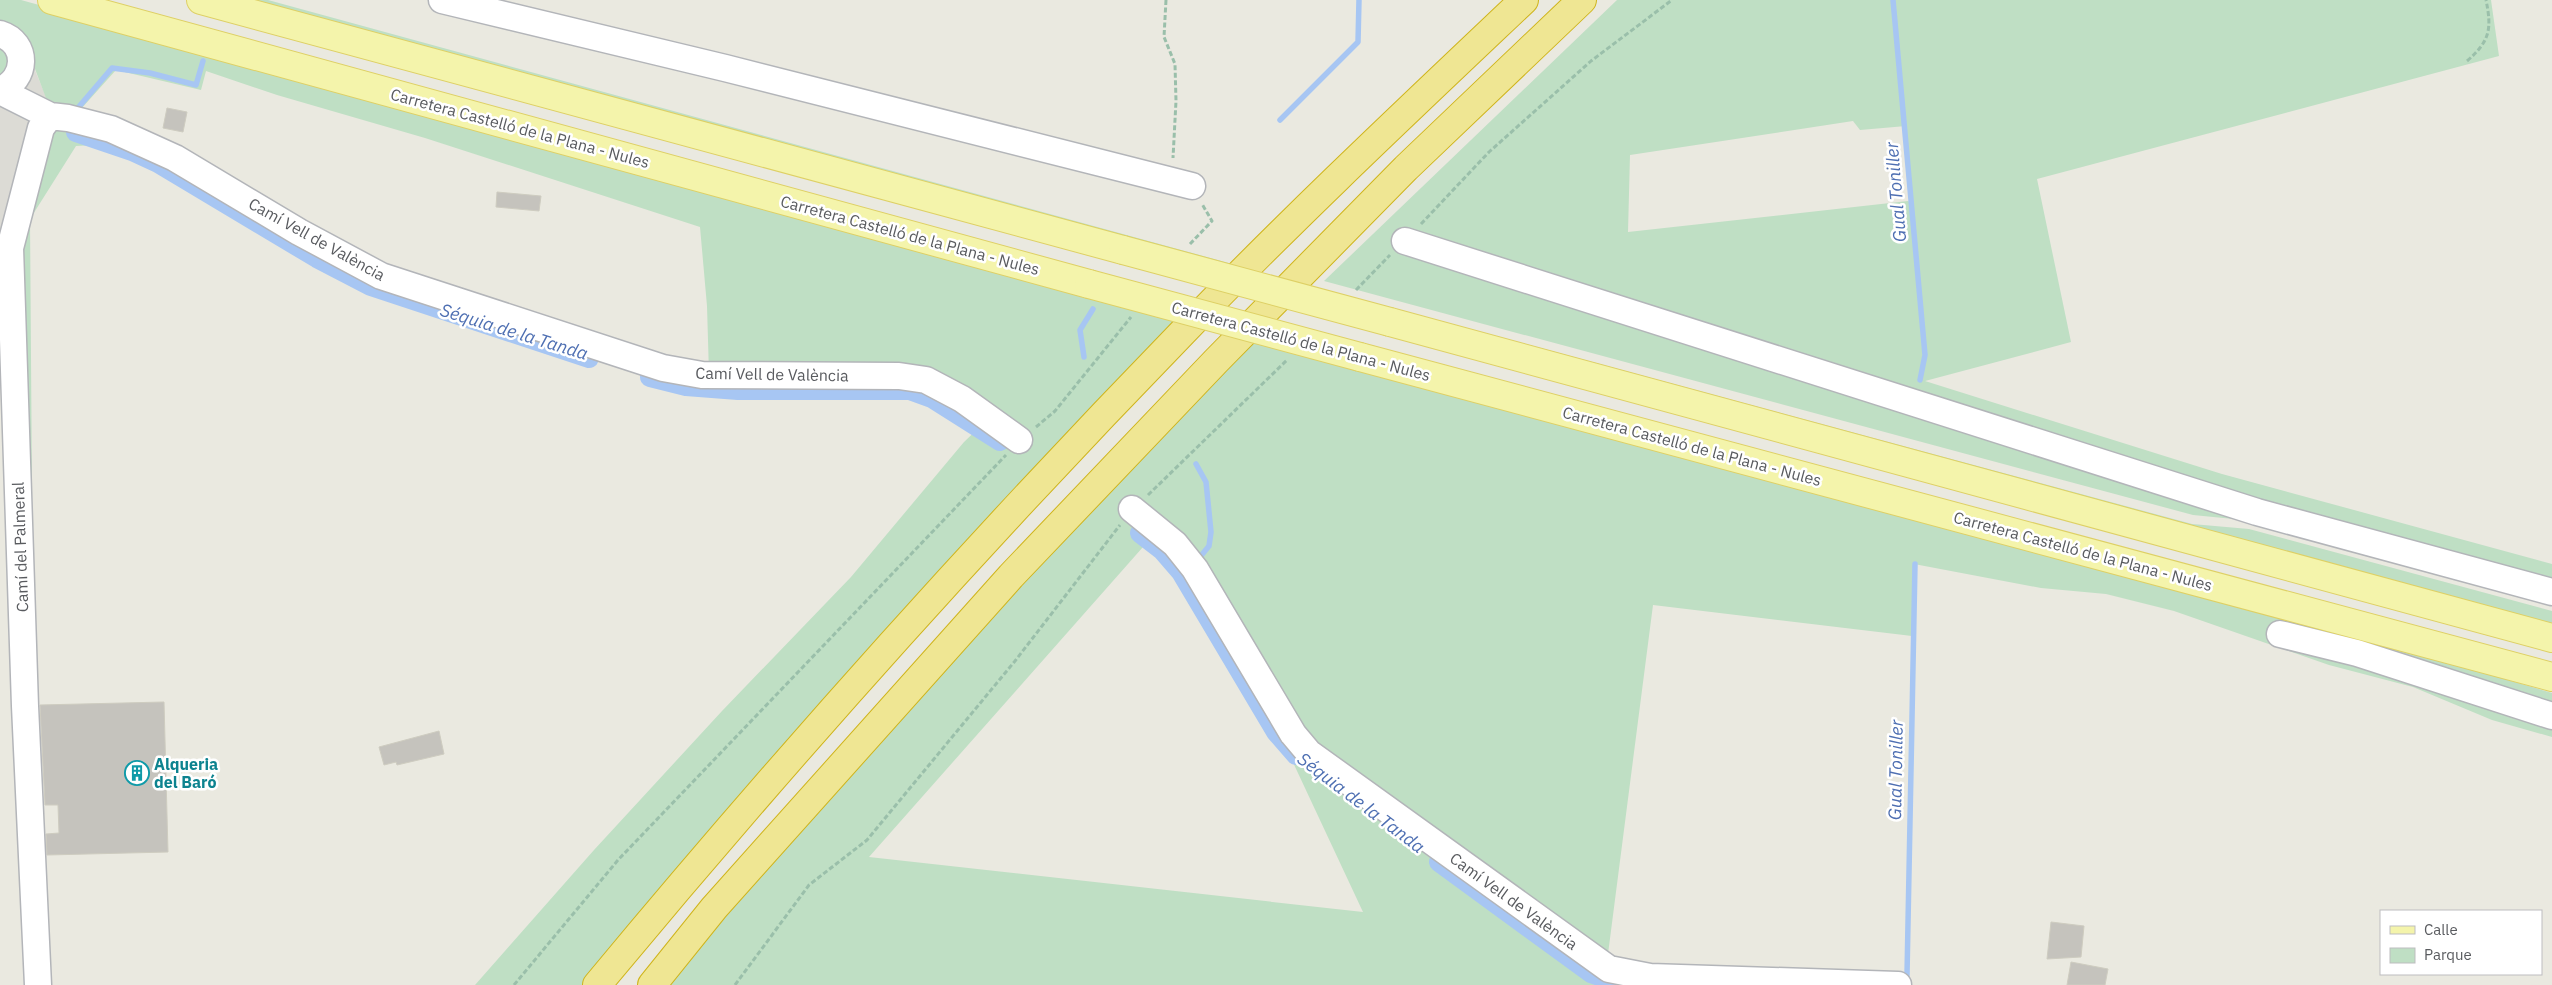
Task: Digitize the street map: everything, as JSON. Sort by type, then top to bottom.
[{"type":"highway","points":[[597,985],[689,875],[984,542],[1184,331],[1377,140],[1524,0]]},
{"type":"highway","points":[[652,985],[714,908],[1010,576],[1216,361],[1406,168],[1582,0]]},
{"type":"main road","name":"Carretera Castelló de la Plana - Nules","points":[[52,0],[1089,284],[2552,677]]},
{"type":"main road","points":[[201,0],[2552,638]]},
{"type":"main road","points":[[2416,640],[2552,685]]},
{"type":"street","points":[[442,0],[725,68],[1182,184]]},
{"type":"street","points":[[0,34],[17,46],[22,65],[50,116]]},
{"type":"street","points":[[0,91],[15,82],[22,65]]},
{"type":"street","name":"Camí Vell de València","points":[[0,91],[50,116],[68,118],[111,129],[175,158],[299,232],[380,276],[664,368],[702,375],[899,376],[926,380],[962,399],[1020,440]]},
{"type":"street","name":"Camí del Palmeral","points":[[38,985],[10,248],[41,128],[50,116]]},
{"type":"street","points":[[1405,241],[2257,512],[2552,592]]},
{"type":"street","name":"Camí Vell de València","points":[[1132,510],[1175,544],[1195,569],[1293,734],[1309,752],[1609,969],[1650,977],[1898,985]]},
{"type":"street","points":[[2280,634],[2357,653],[2491,698],[2552,716]]},
{"type":"path","points":[[1166,0],[1164,37],[1175,64],[1182,184]]},
{"type":"path","points":[[1349,297],[1496,146],[1591,60],[1672,0]]},
{"type":"path","points":[[2467,61],[2482,48],[2488,36],[2490,16],[2486,0]]},
{"type":"path","points":[[735,985],[809,885],[868,840],[1015,661],[1132,510],[1292,354]]},
{"type":"path","points":[[514,985],[618,860],[1020,440]]},
{"type":"shaded area","points":[[0,27],[31,61],[47,99],[55,106],[0,306]]},
{"type":"green space","points":[[0,0],[21,0],[1183,320],[583,985],[475,985],[594,850],[722,711],[851,577],[964,442],[988,419],[926,379],[709,374],[707,306],[700,227],[425,138],[277,95],[206,71],[201,90],[116,70],[72,119],[110,130],[95,145],[76,146],[30,219],[33,630],[11,268],[52,102],[46,98],[32,61],[0,26]]},
{"type":"green space","points":[[242,0],[268,0],[1236,265],[1231,270]]},
{"type":"green space","points":[[1617,0],[2491,0],[2499,56],[2037,179],[2071,342],[1925,381],[2222,474],[2552,564],[2552,603],[2264,522],[2193,515],[1324,281]],"holes":[[[1853,121],[1860,130],[1906,126],[1913,204],[1908,201],[1628,232],[1630,155]]]},
{"type":"green space","points":[[0,41],[13,52],[0,84]]},
{"type":"green space","points":[[1318,288],[2192,524],[2249,529],[2552,611],[2552,628],[1314,293]]},
{"type":"green space","points":[[1251,339],[2369,639],[2552,693],[2552,737],[2492,720],[2413,687],[2329,665],[2174,611],[2106,594],[2041,588],[1914,564],[1912,636],[1653,605],[1608,954],[1609,969],[1778,985],[668,985],[810,819],[955,657]],"holes":[[[1158,530],[1292,735],[1290,756],[1363,912],[869,857]]]},
{"type":"building","points":[[167,108],[187,112],[183,132],[163,128]]},
{"type":"building","points":[[497,192],[541,196],[539,211],[496,207]]},
{"type":"building","name":"Alqueria del Baró","points":[[164,702],[168,852],[47,855],[46,834],[59,833],[58,805],[45,805],[40,705]]},
{"type":"building","points":[[439,731],[444,754],[397,765],[396,762],[384,765],[379,747]]},
{"type":"building","points":[[2051,922],[2084,926],[2081,957],[2047,959]]},
{"type":"building","points":[[2071,962],[2108,969],[2105,985],[2067,985]]},
{"type":"waterway","points":[[1280,120],[1358,42],[1359,0]]},
{"type":"waterway","name":"Gual Toniller","points":[[1893,0],[1925,355],[1920,380]]},
{"type":"waterway","points":[[77,109],[112,68],[150,73],[196,85],[203,61]]},
{"type":"waterway","name":"Séquia de la Tanda","points":[[76,132],[132,151],[158,163],[317,258],[371,286],[589,358]]},
{"type":"waterway","points":[[1084,357],[1080,330],[1093,309]]},
{"type":"waterway","name":"Séquia de la Tanda","points":[[650,377],[686,386],[738,390],[910,390],[932,398],[1000,441]]},
{"type":"waterway","points":[[1196,464],[1206,482],[1211,532],[1209,546],[1200,557]]},
{"type":"waterway","name":"Séquia de la Tanda","points":[[1140,533],[1162,550],[1181,572],[1276,732],[1296,755]]},
{"type":"waterway","name":"Gual Toniller","points":[[1907,975],[1915,564]]},
{"type":"waterway","name":"Séquia de la Tanda","points":[[1439,862],[1591,973],[1619,983]]},
{"type":"place","name":"Alqueria del Baró","points":[[137,773]]}]
